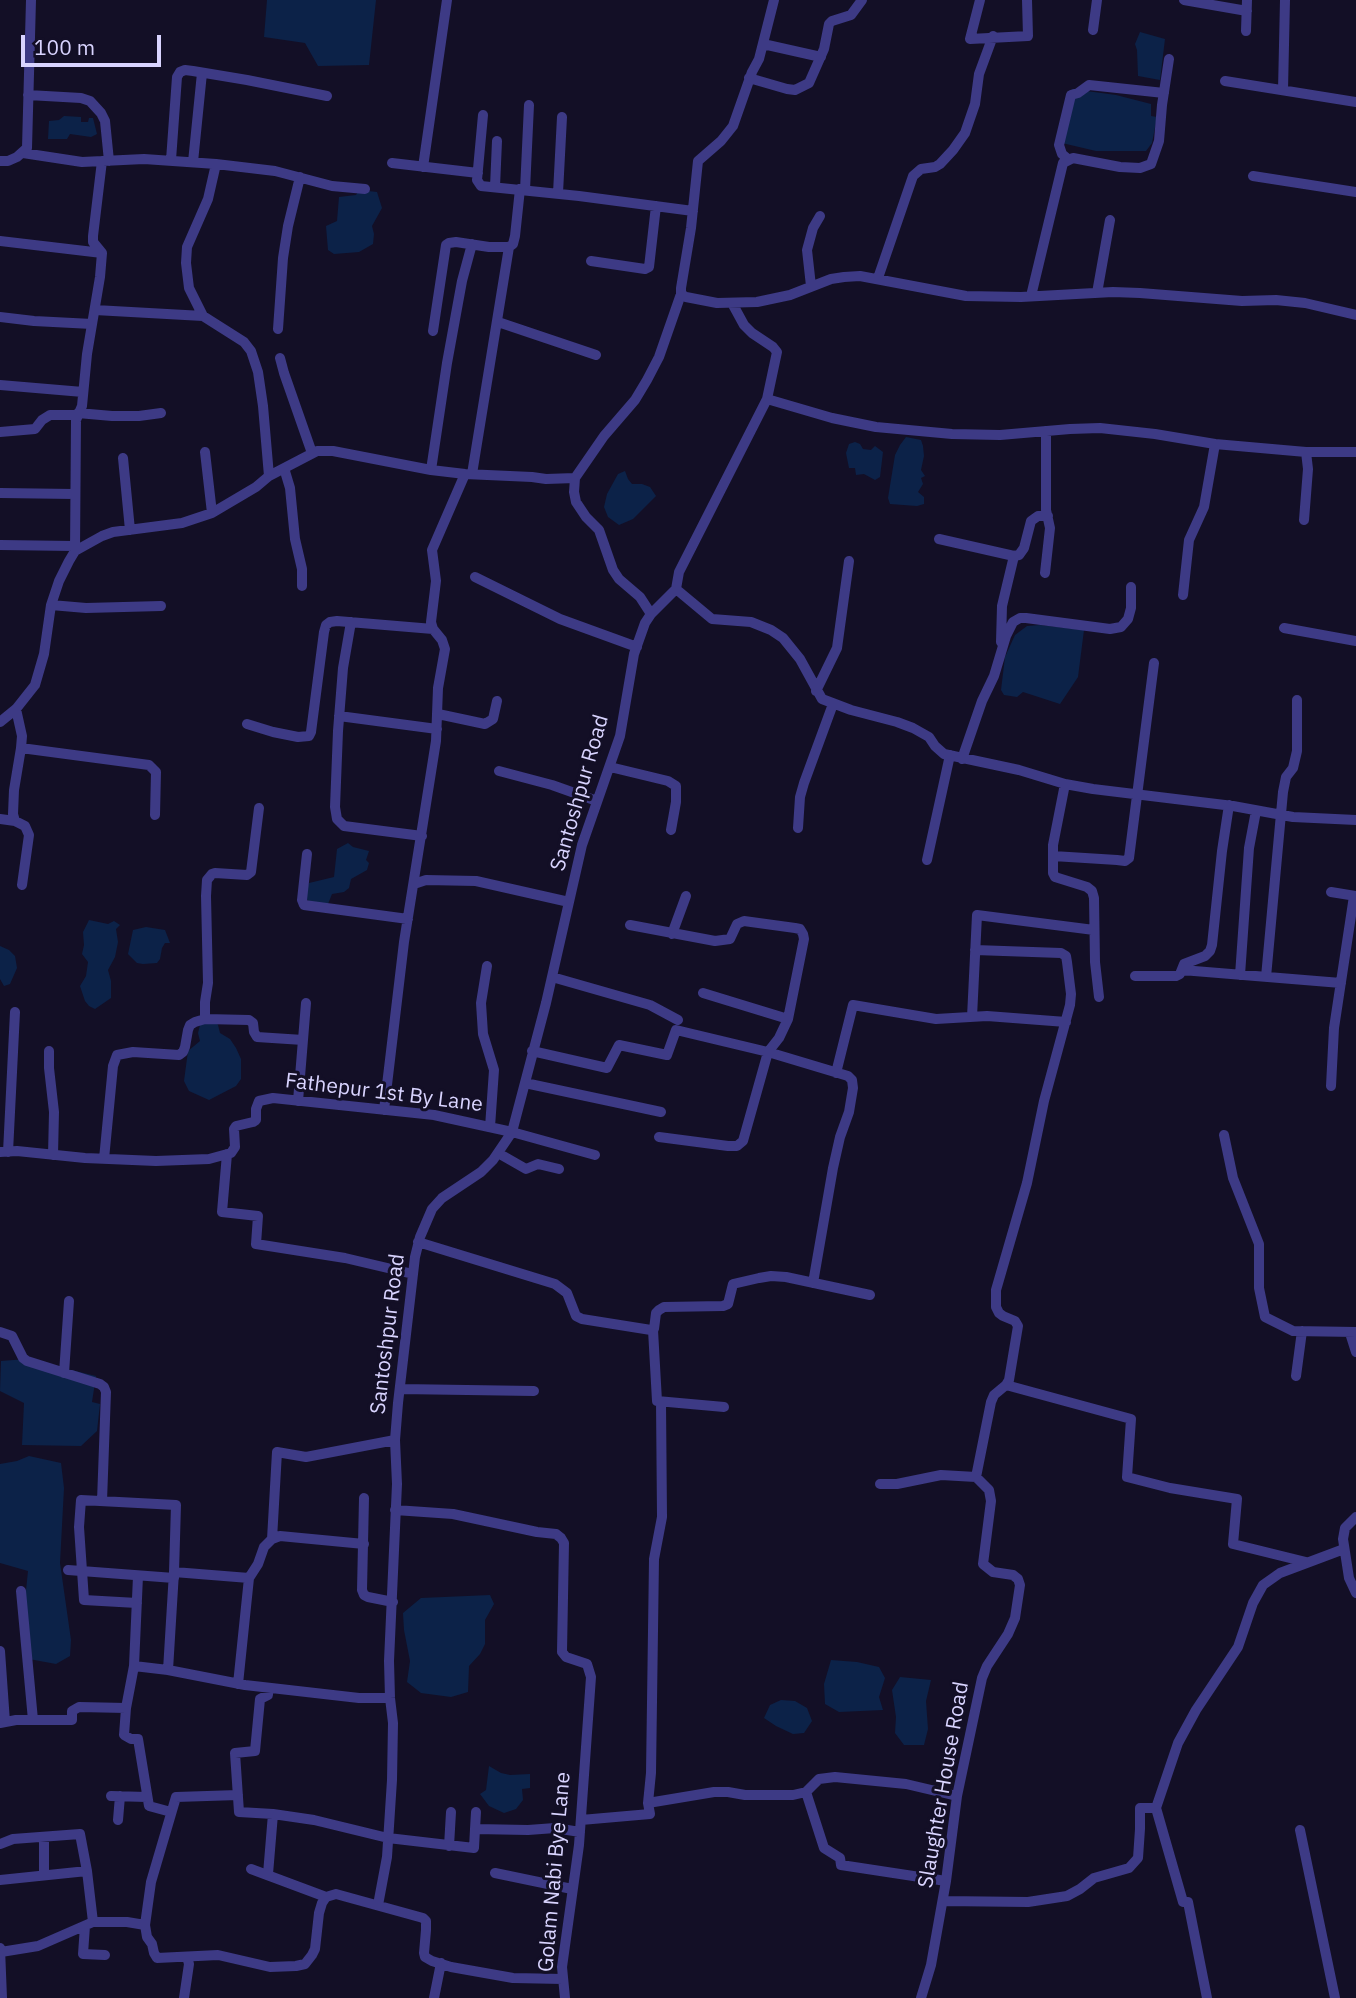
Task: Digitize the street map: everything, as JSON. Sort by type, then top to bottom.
[{"type":"street","points":[[0,161],[8,161],[27,148],[32,0]]},
{"type":"street","points":[[424,167],[447,0]]},
{"type":"street","points":[[732,303],[744,325],[773,346],[777,352],[767,399],[679,572],[676,589],[651,614],[640,597],[619,579],[613,570],[599,530],[576,502],[575,478],[604,436],[635,400],[659,357],[681,294],[698,161],[721,141],[733,126],[749,78],[759,59],[774,0]]},
{"type":"street","points":[[749,78],[795,90],[809,83],[821,57],[829,24],[851,15],[862,0]]},
{"type":"street","points":[[980,0],[970,38],[1028,36],[1027,0]]},
{"type":"street","points":[[1093,30],[1097,0]]},
{"type":"street","points":[[1184,0],[1247,5],[1247,31]]},
{"type":"street","points":[[1283,90],[1285,0]]},
{"type":"street","points":[[878,278],[913,176],[921,169],[940,164],[965,133],[975,104],[979,74],[993,36]]},
{"type":"street","points":[[763,44],[821,57]]},
{"type":"street","points":[[1164,93],[1090,85],[1071,95],[1059,145],[1062,154],[1068,159],[1120,167],[1147,167],[1154,157],[1159,141],[1169,59]]},
{"type":"street","points":[[171,160],[177,77],[180,72],[185,70],[247,80],[327,96]]},
{"type":"street","points":[[193,162],[202,73]]},
{"type":"street","points":[[1225,81],[1356,102]]},
{"type":"street","points":[[0,722],[16,709],[35,685],[44,654],[51,605],[59,581],[75,549],[75,430],[82,406],[102,253],[93,242],[93,236],[106,161],[105,121],[90,101],[81,98],[28,95]]},
{"type":"street","points":[[384,1110],[408,919],[437,729],[438,688],[445,649],[431,622],[436,581],[432,550],[468,474],[498,323],[509,247],[515,236],[529,105]]},
{"type":"street","points":[[483,115],[478,184],[693,211]]},
{"type":"street","points":[[558,193],[562,117]]},
{"type":"street","points":[[495,187],[497,141]]},
{"type":"street","points":[[23,153],[82,162],[144,159],[216,164],[275,171],[332,186],[365,189]]},
{"type":"street","points":[[1031,296],[1061,169],[1068,159]]},
{"type":"street","points":[[392,163],[478,173]]},
{"type":"street","points":[[203,316],[189,288],[187,247],[208,198],[216,164]]},
{"type":"street","points":[[1254,176],[1356,192]]},
{"type":"street","points":[[278,329],[283,258],[300,177]]},
{"type":"street","points":[[591,261],[640,269],[649,267],[656,206]]},
{"type":"street","points":[[811,286],[807,250],[813,228],[820,216]]},
{"type":"street","points":[[1097,293],[1110,220]]},
{"type":"street","points":[[0,241],[102,253]]},
{"type":"street","points":[[433,331],[446,246],[456,242],[509,247]]},
{"type":"street","points":[[431,470],[447,363],[462,281],[472,244]]},
{"type":"street","points":[[681,294],[686,298],[732,303],[771,300],[844,276],[878,278],[967,296],[1140,293],[1242,301],[1276,300],[1305,303],[1356,315]]},
{"type":"street","points":[[95,310],[203,316],[244,342],[251,351],[258,372],[269,476]]},
{"type":"street","points":[[0,317],[92,324]]},
{"type":"street","points":[[498,323],[596,355]]},
{"type":"street","points":[[280,358],[312,453]]},
{"type":"street","points":[[0,385],[83,392]]},
{"type":"street","points":[[767,399],[832,418],[876,427],[952,434],[1000,435],[1100,428],[1215,444],[1307,452],[1356,452]]},
{"type":"street","points":[[0,432],[35,429],[50,415],[161,414]]},
{"type":"street","points":[[1045,573],[1050,537],[1045,478],[1046,431]]},
{"type":"street","points":[[1184,594],[1189,541],[1204,507],[1215,444]]},
{"type":"street","points":[[0,545],[75,549],[102,536],[182,523],[212,513],[256,487],[269,476],[317,451],[333,451],[431,470],[468,474],[575,478]]},
{"type":"street","points":[[205,452],[212,513]]},
{"type":"street","points":[[1304,520],[1307,452]]},
{"type":"street","points":[[123,458],[130,530]]},
{"type":"street","points":[[284,468],[290,488],[302,586]]},
{"type":"street","points":[[0,493],[74,494]]},
{"type":"street","points":[[939,539],[1014,556],[1022,552],[1031,521],[1038,516],[1048,516]]},
{"type":"street","points":[[1001,651],[1002,606],[1014,556]]},
{"type":"street","points":[[816,691],[836,648],[849,561]]},
{"type":"street","points":[[475,577],[559,619],[637,647]]},
{"type":"street","points":[[962,759],[1013,622],[1026,618],[1110,629],[1121,628],[1128,619],[1131,608],[1131,587]]},
{"type":"street","points":[[676,589],[712,620],[751,622],[783,638],[800,659],[822,698],[833,704],[913,728],[929,737],[944,754],[1018,770],[1065,784],[1229,805],[1282,816],[1356,820]]},
{"type":"street","points":[[51,605],[86,608],[161,606]]},
{"type":"street","name":"Santoshpur Road","points":[[378,1905],[387,1857],[393,1723],[389,1661],[396,1510],[396,1440],[418,1242],[437,1203],[481,1172],[512,1132],[552,977],[582,845],[620,736],[637,647],[651,614]]},
{"type":"street","points":[[247,724],[298,737],[309,736],[312,732],[326,625],[337,621],[433,629]]},
{"type":"street","points":[[351,622],[343,668],[336,762],[335,807],[340,824],[422,836]]},
{"type":"street","points":[[1284,628],[1356,641]]},
{"type":"street","points":[[1053,856],[1125,860],[1129,858],[1154,663]]},
{"type":"street","points":[[1266,977],[1285,785],[1297,751],[1297,700]]},
{"type":"street","points":[[438,714],[485,724],[493,719],[497,701]]},
{"type":"street","points":[[799,828],[800,797],[833,704]]},
{"type":"street","points":[[15,821],[14,790],[22,736],[16,709]]},
{"type":"street","points":[[339,716],[437,729]]},
{"type":"street","points":[[21,748],[149,765],[156,772],[155,815]]},
{"type":"street","points":[[927,860],[950,755]]},
{"type":"street","points":[[610,767],[668,781],[676,786],[671,830]]},
{"type":"street","points":[[499,771],[552,785],[597,801]]},
{"type":"street","points":[[1065,784],[1052,868],[1055,877],[1092,891],[1099,997]]},
{"type":"street","points":[[1135,976],[1175,976],[1184,964],[1205,956],[1212,946],[1229,805]]},
{"type":"street","points":[[205,1019],[208,983],[207,880],[215,873],[247,875],[251,872],[259,808]]},
{"type":"street","points":[[1240,975],[1249,848],[1256,811]]},
{"type":"street","points":[[0,819],[15,821],[25,826],[29,835],[22,884]]},
{"type":"street","points":[[307,854],[302,900],[304,905],[408,919]]},
{"type":"street","points":[[414,884],[426,880],[476,881],[569,902]]},
{"type":"street","points":[[1331,892],[1355,896],[1334,1028],[1331,1086]]},
{"type":"street","points":[[671,934],[686,896]]},
{"type":"street","points":[[972,1017],[977,915],[1094,930]]},
{"type":"street","points":[[630,925],[671,934],[726,941],[733,935],[737,924],[744,921],[800,929],[804,939],[788,1019],[779,1038],[768,1052],[744,1141],[728,1146],[659,1137]]},
{"type":"street","points":[[880,1484],[897,1484],[941,1475],[976,1477],[991,1402],[994,1395],[1009,1380],[1018,1326],[1015,1321],[999,1313],[996,1307],[996,1290],[1027,1183],[1071,994],[1066,956],[1061,953],[975,950]]},
{"type":"street","points":[[487,966],[481,1003],[483,1034],[494,1070],[490,1127]]},
{"type":"street","points":[[1182,970],[1341,983]]},
{"type":"street","points":[[552,977],[650,1005],[678,1020]]},
{"type":"street","points":[[703,993],[788,1019]]},
{"type":"street","points":[[298,1101],[306,1003]]},
{"type":"street","points":[[836,1073],[853,1005],[936,1019],[986,1016],[1066,1022]]},
{"type":"street","points":[[15,1012],[4,1152],[156,1161],[209,1159],[227,1154],[222,1212],[258,1216],[256,1244],[345,1258],[413,1274]]},
{"type":"street","points":[[104,1159],[113,1066],[117,1055],[133,1052],[179,1055],[186,1047],[190,1026],[205,1019],[249,1020],[253,1023],[257,1037],[303,1040]]},
{"type":"street","points":[[532,1051],[607,1068],[620,1045],[667,1055],[676,1030],[768,1052],[848,1076],[852,1080],[853,1088],[849,1112],[833,1168],[813,1283]]},
{"type":"street","points":[[50,1051],[49,1068],[54,1112],[53,1155]]},
{"type":"street","points":[[525,1083],[661,1112]]},
{"type":"street","name":"Fathepur 1st By Lane","points":[[227,1154],[235,1147],[236,1126],[256,1120],[259,1101],[273,1098],[434,1115],[512,1132],[595,1155]]},
{"type":"street","points":[[1224,1135],[1233,1178],[1259,1244],[1259,1287],[1265,1317],[1293,1331],[1353,1332],[1356,1352]]},
{"type":"street","points":[[498,1153],[526,1169],[538,1164],[559,1169]]},
{"type":"street","points":[[418,1242],[555,1284],[567,1293],[576,1316],[582,1319],[653,1330]]},
{"type":"street","points":[[724,1407],[657,1401],[653,1330],[659,1310],[664,1307],[723,1306],[728,1304],[732,1287],[739,1282],[771,1276],[870,1294]]},
{"type":"street","points":[[64,1373],[69,1301]]},
{"type":"street","points":[[1296,1376],[1302,1331]]},
{"type":"street","points":[[0,1332],[12,1336],[27,1362],[104,1387],[102,1501]]},
{"type":"street","points":[[1006,1385],[1131,1419],[1127,1477],[1170,1488],[1237,1499],[1233,1545],[1306,1562]]},
{"type":"street","points":[[400,1389],[534,1391]]},
{"type":"street","points":[[581,1820],[650,1814],[648,1803],[654,1559],[662,1517],[661,1402]]},
{"type":"street","points":[[272,1539],[277,1452],[306,1457],[396,1440]]},
{"type":"street","name":"Slaughter House Road","points":[[921,1998],[931,1965],[943,1901],[957,1796],[982,1678],[1011,1626],[1020,1585],[1013,1575],[993,1572],[983,1564],[991,1501],[989,1490],[976,1477]]},
{"type":"street","points":[[364,1498],[364,1594],[393,1602]]},
{"type":"street","points":[[136,1603],[84,1600],[79,1527],[81,1500],[176,1505],[168,1670]]},
{"type":"street","name":"Golam Nabi Bye Lane","points":[[396,1510],[453,1514],[556,1534],[564,1543],[562,1652],[566,1657],[587,1664],[591,1676],[580,1832],[562,1967],[565,1998]]},
{"type":"street","points":[[1356,1517],[1343,1533],[1349,1578],[1356,1593]]},
{"type":"street","points":[[238,1684],[249,1578],[264,1547],[280,1536],[364,1544]]},
{"type":"street","points":[[1207,1998],[1185,1902],[1156,1808],[1178,1743],[1196,1710],[1238,1647],[1253,1603],[1263,1585],[1280,1573],[1344,1549]]},
{"type":"street","points":[[68,1570],[138,1576],[249,1578]]},
{"type":"street","points":[[138,1576],[134,1667],[124,1735],[138,1739],[149,1806],[171,1812]]},
{"type":"street","points":[[21,1591],[33,1720]]},
{"type":"street","points":[[0,1651],[3,1722],[72,1720],[72,1711],[79,1707],[126,1708]]},
{"type":"street","points":[[134,1667],[168,1670],[268,1688],[359,1698],[390,1698]]},
{"type":"street","points":[[268,1688],[268,1695],[260,1699],[255,1751],[236,1753],[239,1812],[314,1820],[388,1838],[474,1849],[476,1812]]},
{"type":"street","points":[[648,1803],[714,1792],[793,1795],[806,1792],[819,1779],[835,1777],[906,1784],[957,1796]]},
{"type":"street","points":[[806,1792],[824,1848],[840,1858],[841,1866],[946,1881]]},
{"type":"street","points":[[238,1795],[176,1797],[151,1882],[145,1925],[147,1937],[157,1958],[218,1955],[270,1967],[305,1964],[315,1949],[319,1913],[326,1897]]},
{"type":"street","points":[[118,1819],[115,1796],[148,1797]]},
{"type":"street","points":[[943,1901],[1028,1902],[1067,1896],[1094,1878],[1129,1868],[1138,1858],[1140,1808],[1156,1808]]},
{"type":"street","points":[[449,1846],[451,1812]]},
{"type":"street","points":[[268,1874],[273,1814]]},
{"type":"street","points":[[475,1829],[555,1828],[580,1832]]},
{"type":"street","points":[[1300,1830],[1335,1998]]},
{"type":"street","points":[[0,1844],[13,1839],[80,1834],[88,1871],[89,1924],[83,1954],[105,1955]]},
{"type":"street","points":[[44,1837],[44,1875]]},
{"type":"street","points":[[251,1869],[326,1897],[336,1894],[423,1918],[426,1930],[425,1957],[441,1964],[513,1978],[563,1979]]},
{"type":"street","points":[[0,1880],[88,1871]]},
{"type":"street","points":[[495,1873],[572,1889]]},
{"type":"street","points":[[2,1998],[1,1950],[38,1946],[89,1924],[145,1925]]},
{"type":"street","points":[[184,1998],[189,1964],[187,1957]]},
{"type":"street","points":[[434,1998],[441,1964]]},
{"type":"water","points":[[267,0],[376,0],[369,65],[318,66],[305,43],[264,37]]},
{"type":"water","points":[[1140,32],[1165,39],[1160,80],[1138,76],[1135,44]]},
{"type":"water","points":[[1072,89],[1116,95],[1151,104],[1151,116],[1157,117],[1152,143],[1146,151],[1096,151],[1062,143],[1067,100]]},
{"type":"water","points":[[64,116],[81,117],[81,122],[88,122],[89,118],[93,118],[97,134],[91,137],[70,134],[67,139],[48,139],[49,121],[59,120]]},
{"type":"water","points":[[359,190],[377,192],[382,208],[372,226],[373,244],[359,252],[334,254],[328,250],[326,226],[337,221],[339,197],[356,195]]},
{"type":"water","points":[[906,437],[921,440],[923,446],[921,470],[925,476],[921,478],[923,484],[918,492],[924,497],[924,504],[917,506],[890,504],[888,498],[895,455]]},
{"type":"water","points":[[855,442],[863,449],[871,450],[875,446],[883,452],[880,477],[875,480],[864,474],[856,475],[855,468],[849,468],[846,453],[849,444]]},
{"type":"water","points":[[625,471],[632,484],[650,487],[656,496],[633,519],[619,525],[608,517],[604,507],[607,494],[618,474]]},
{"type":"water","points":[[1027,626],[1084,630],[1078,677],[1060,704],[1023,692],[1017,697],[1004,695],[1001,690],[1005,657],[1015,635]]},
{"type":"water","points":[[348,843],[369,851],[367,870],[351,879],[349,888],[344,892],[332,894],[328,904],[310,903],[306,898],[309,883],[334,877],[337,849]]},
{"type":"water","points":[[89,920],[108,924],[114,921],[120,925],[116,929],[118,942],[115,957],[108,970],[111,998],[95,1009],[85,1001],[80,986],[86,976],[88,962],[82,954],[83,932]]},
{"type":"water","points":[[146,927],[165,930],[170,943],[165,943],[157,963],[137,963],[128,954],[133,930]]},
{"type":"water","points":[[0,946],[15,956],[17,968],[10,984],[4,986],[0,979]]},
{"type":"water","points":[[215,1020],[220,1033],[230,1039],[241,1059],[241,1079],[236,1086],[209,1100],[189,1091],[184,1081],[188,1051],[200,1041],[200,1025]]},
{"type":"water","points":[[26,1359],[96,1376],[92,1402],[100,1404],[97,1431],[81,1446],[22,1445],[24,1403],[0,1391],[1,1361]]},
{"type":"water","points":[[29,1456],[61,1463],[64,1488],[60,1563],[71,1640],[70,1656],[56,1664],[29,1659],[23,1620],[28,1571],[0,1563],[0,1464]]},
{"type":"water","points":[[490,1595],[494,1604],[485,1620],[485,1644],[469,1666],[468,1692],[451,1697],[421,1693],[407,1682],[410,1661],[403,1613],[421,1598]]},
{"type":"water","points":[[831,1660],[879,1667],[885,1678],[879,1697],[883,1710],[839,1712],[825,1704],[824,1684]]},
{"type":"water","points":[[900,1677],[931,1680],[926,1701],[928,1729],[924,1745],[904,1745],[895,1733],[896,1717],[892,1690]]},
{"type":"water","points":[[781,1700],[795,1701],[807,1708],[812,1721],[804,1733],[793,1734],[764,1718],[770,1705]]},
{"type":"water","points":[[489,1766],[510,1775],[530,1774],[530,1788],[522,1789],[523,1800],[516,1809],[504,1813],[489,1806],[480,1794],[486,1790]]}]
